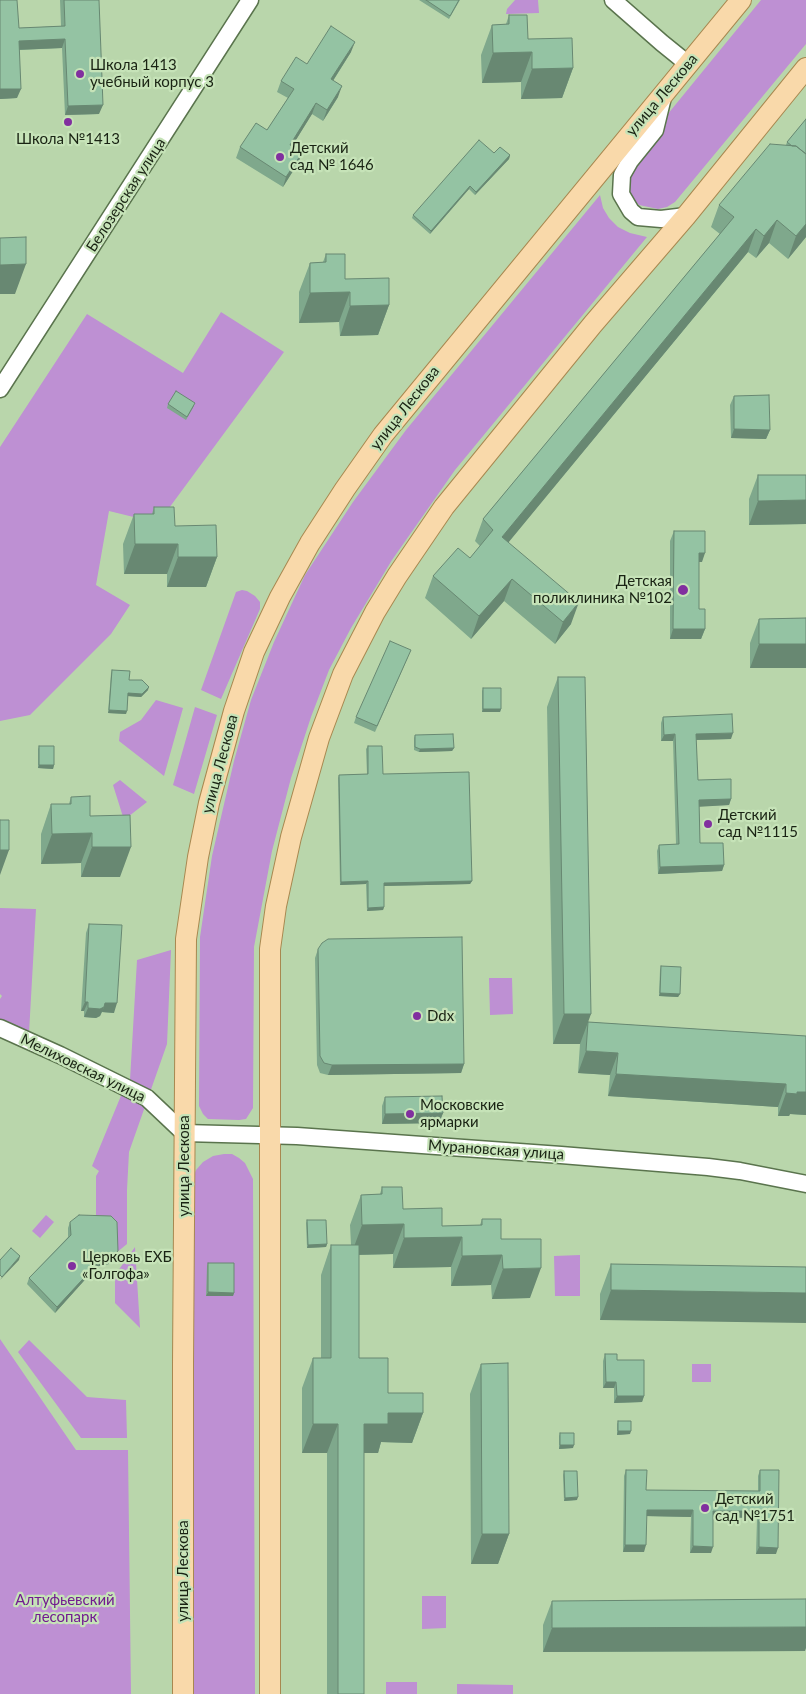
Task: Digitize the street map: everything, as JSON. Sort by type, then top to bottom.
[{"type":"main road","name":"улица Лескова","points":[[183,1694],[186,939],[198,857],[209,803],[234,711],[254,652],[280,597],[310,543],[382,435],[740,0]]},
{"type":"main road","points":[[270,1694],[270,964],[276,906],[291,838],[319,738],[343,674],[375,612],[444,507],[593,324],[686,216],[806,68]]},
{"type":"street","name":"Белозерская улица","points":[[0,389],[250,0]]},
{"type":"street","points":[[613,0],[688,64]]},
{"type":"street","points":[[665,91],[656,130],[630,161],[622,175],[621,194],[631,211],[638,217],[661,220],[686,216]]},
{"type":"street","name":"Мелиховская улица","points":[[0,1028],[147,1098],[184,1133]]},
{"type":"street","name":"Мурановская улица","points":[[184,1133],[269,1135],[708,1167],[740,1171],[806,1184]]},
{"type":"green space","points":[[515,0],[538,0],[539,13],[506,14],[507,9]]},
{"type":"green space","points":[[761,0],[806,0],[806,44],[675,202],[667,207],[658,209],[639,205],[631,197],[628,187],[630,170],[663,128],[667,115]]},
{"type":"green space","points":[[600,195],[603,208],[618,227],[630,233],[647,237],[455,470],[392,560],[351,628],[329,670],[291,778],[272,851],[254,947],[253,1108],[246,1119],[208,1119],[199,1106],[200,937],[212,856],[234,761],[251,700],[274,642],[305,575],[353,502],[406,430]]},
{"type":"green space","points":[[221,312],[284,352],[158,523],[109,511],[96,585],[130,605],[111,634],[30,715],[0,721],[0,447],[87,314],[183,373]]},
{"type":"green space","points":[[242,590],[255,596],[260,602],[260,609],[221,699],[201,690],[236,592]]},
{"type":"green space","points":[[156,700],[183,708],[164,776],[119,741],[120,732],[141,720]]},
{"type":"green space","points":[[195,707],[217,715],[194,794],[173,785]]},
{"type":"green space","points":[[120,780],[147,802],[124,820],[113,785]]},
{"type":"green space","points":[[0,908],[36,909],[29,1033],[0,1022],[0,999],[2,996],[0,994]]},
{"type":"green space","points":[[171,950],[167,1044],[129,1152],[127,1244],[116,1253],[96,1222],[96,1176],[99,1171],[92,1166],[125,1086],[130,1080],[137,960]]},
{"type":"green space","points":[[489,978],[512,978],[513,1014],[490,1015]]},
{"type":"green space","points":[[232,1154],[245,1163],[253,1179],[255,1694],[194,1694],[193,1178],[196,1170],[203,1162],[213,1156]]},
{"type":"green space","points":[[46,1215],[54,1222],[40,1238],[32,1231]]},
{"type":"green space","points":[[135,1247],[140,1328],[115,1303],[115,1275]]},
{"type":"green space","points":[[580,1255],[580,1296],[555,1296],[554,1256]]},
{"type":"green space","name":"Алтуфьевский лесопарк","points":[[0,1339],[76,1450],[128,1450],[131,1694],[0,1694]]},
{"type":"green space","points":[[29,1340],[87,1397],[126,1400],[127,1438],[81,1438],[18,1352]]},
{"type":"green space","points":[[692,1364],[711,1364],[711,1382],[692,1382]]},
{"type":"green space","points":[[422,1596],[446,1596],[446,1628],[422,1629]]},
{"type":"green space","points":[[386,1682],[417,1682],[417,1694],[386,1694]]},
{"type":"green space","points":[[457,1684],[513,1685],[513,1694],[457,1694]]},
{"type":"building","name":"Школа 1413 учебный корпус 3","points":[[0,0],[17,0],[19,28],[65,26],[64,0],[99,0],[103,105],[68,106],[65,39],[19,41],[21,89],[0,89]]},
{"type":"building","points":[[426,0],[459,0],[450,16]]},
{"type":"building","points":[[509,15],[527,15],[528,39],[572,38],[573,68],[532,69],[532,52],[493,53],[492,25],[509,24]]},
{"type":"building","points":[[331,26],[355,42],[331,79],[342,86],[327,110],[316,103],[290,145],[302,153],[286,177],[240,147],[256,123],[267,130],[294,89],[281,81],[296,57],[307,64]]},
{"type":"building","points":[[806,119],[806,154],[787,142]]},
{"type":"building","points":[[479,140],[494,153],[500,147],[510,155],[476,192],[470,186],[431,231],[413,215]]},
{"type":"building","points":[[770,144],[796,146],[806,154],[806,224],[796,236],[777,220],[764,236],[756,229],[502,537],[579,602],[563,622],[512,579],[479,616],[433,576],[458,548],[470,558],[493,530],[483,519],[734,217],[719,205]]},
{"type":"building","points":[[26,237],[26,264],[0,265],[0,238]]},
{"type":"building","points":[[326,254],[345,254],[345,279],[389,278],[389,305],[350,306],[350,292],[310,293],[310,263],[326,262]]},
{"type":"building","points":[[176,391],[195,403],[187,417],[168,404]]},
{"type":"building","points":[[769,395],[770,430],[734,429],[734,396]]},
{"type":"building","points":[[758,475],[806,475],[806,500],[758,501]]},
{"type":"building","points":[[154,507],[174,507],[175,526],[216,525],[217,557],[178,557],[178,544],[135,544],[134,514],[154,514]]},
{"type":"building","name":"Детская поликлиника №102","points":[[674,531],[705,531],[705,553],[699,553],[699,609],[705,609],[705,629],[673,629]]},
{"type":"building","points":[[806,618],[806,644],[759,644],[759,619]]},
{"type":"building","points":[[390,641],[411,650],[377,726],[356,717]]},
{"type":"building","points":[[112,670],[130,671],[129,680],[142,680],[149,687],[142,694],[128,693],[127,711],[109,710]]},
{"type":"building","points":[[558,677],[585,677],[591,1014],[564,1014]]},
{"type":"building","points":[[483,688],[501,688],[501,709],[483,709]]},
{"type":"building","points":[[732,714],[733,733],[696,734],[698,780],[731,779],[731,799],[699,800],[700,843],[723,843],[724,865],[660,867],[659,845],[679,844],[675,734],[664,735],[663,717]]},
{"type":"building","points":[[453,734],[454,748],[420,749],[415,747],[415,735]]},
{"type":"building","points":[[39,746],[54,746],[54,765],[39,765]]},
{"type":"building","points":[[368,746],[382,746],[383,774],[469,772],[472,881],[384,883],[384,907],[368,908],[368,881],[341,882],[339,775],[368,774]]},
{"type":"building","points":[[90,796],[90,816],[130,815],[131,847],[92,847],[92,833],[52,834],[51,804],[71,804],[71,797]]},
{"type":"building","points":[[0,820],[9,820],[9,850],[0,850]]},
{"type":"building","points":[[89,924],[122,925],[117,1003],[105,1003],[104,1007],[100,1009],[88,1008],[88,1002],[85,1002]]},
{"type":"building","points":[[462,937],[464,1064],[332,1065],[324,1063],[320,1056],[318,949],[322,943],[328,939]]},
{"type":"building","points":[[661,966],[681,967],[680,994],[660,993]]},
{"type":"building","points":[[588,1022],[806,1036],[806,1092],[797,1092],[797,1094],[786,1093],[786,1084],[616,1074],[618,1053],[586,1051]]},
{"type":"building","points":[[442,1096],[443,1113],[385,1114],[385,1097]]},
{"type":"building","points":[[382,1187],[402,1187],[403,1209],[442,1208],[442,1226],[482,1225],[482,1219],[501,1219],[501,1239],[541,1239],[541,1268],[503,1269],[502,1255],[462,1256],[462,1237],[404,1238],[404,1224],[362,1225],[361,1195],[382,1194]]},
{"type":"building","name":"Церковь ЕХБ «Голгофа»","points":[[79,1215],[111,1216],[117,1222],[118,1251],[111,1257],[94,1262],[94,1267],[57,1307],[29,1278],[71,1235],[70,1222]]},
{"type":"building","points":[[307,1220],[326,1220],[327,1244],[308,1245]]},
{"type":"building","points":[[331,1245],[359,1245],[359,1358],[388,1358],[388,1393],[423,1393],[423,1413],[388,1413],[388,1424],[364,1424],[364,1694],[338,1694],[338,1424],[313,1424],[313,1358],[331,1358]]},
{"type":"building","points":[[11,1248],[20,1256],[2,1277],[0,1275],[0,1260]]},
{"type":"building","points":[[208,1263],[234,1263],[234,1293],[208,1292]]},
{"type":"building","points":[[611,1264],[806,1267],[806,1293],[611,1290]]},
{"type":"building","points":[[605,1354],[617,1354],[617,1360],[644,1360],[644,1396],[617,1396],[616,1382],[606,1382]]},
{"type":"building","points":[[508,1363],[509,1534],[482,1534],[481,1364]]},
{"type":"building","points":[[618,1421],[631,1421],[631,1431],[618,1431]]},
{"type":"building","points":[[560,1433],[574,1433],[574,1445],[560,1445]]},
{"type":"building","points":[[626,1470],[647,1470],[646,1490],[760,1491],[760,1470],[779,1470],[778,1548],[759,1547],[759,1511],[713,1511],[713,1547],[693,1546],[693,1510],[647,1510],[646,1545],[625,1545]]},
{"type":"building","points":[[564,1471],[577,1471],[578,1497],[565,1498]]},
{"type":"building","points":[[806,1599],[806,1627],[552,1628],[552,1601]]},
{"type":"place","name":"Школа 1413 учебный корпус 3","points":[[80,74]]},
{"type":"place","name":"Школа №1413","points":[[68,122]]},
{"type":"place","name":"Детский сад № 1646","points":[[280,157]]},
{"type":"place","name":"Детская поликлиника №102","points":[[683,590]]},
{"type":"place","name":"Детский сад №1115","points":[[708,824]]},
{"type":"place","name":"Ddx","points":[[417,1016]]},
{"type":"place","name":"Московские ярмарки","points":[[410,1114]]},
{"type":"place","name":"Церковь ЕХБ «Голгофа»","points":[[72,1266]]},
{"type":"place","name":"Детский сад №1751","points":[[705,1508]]}]
